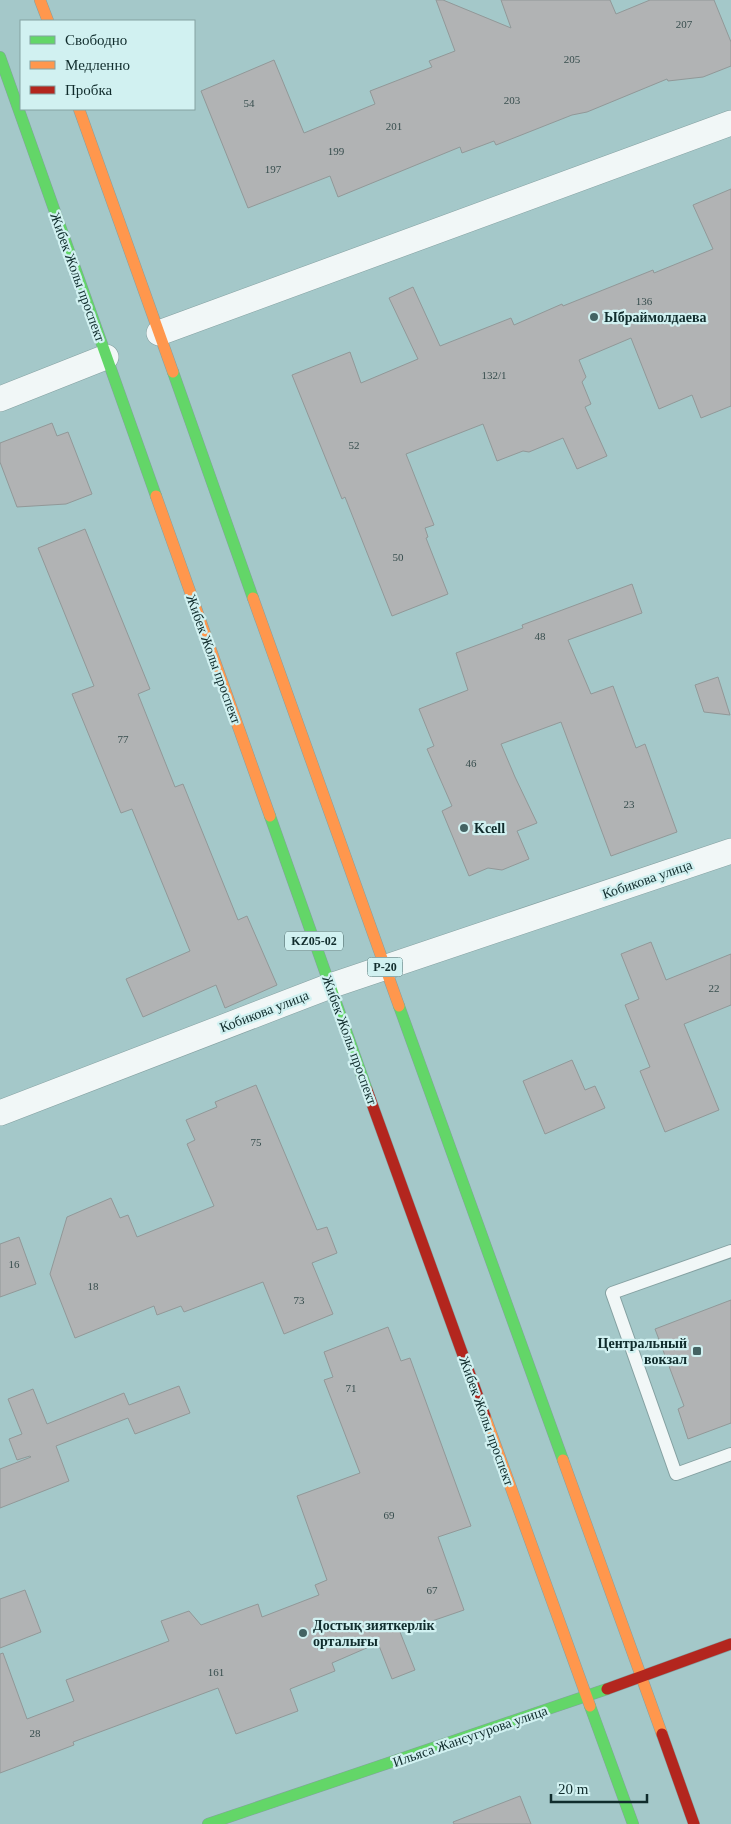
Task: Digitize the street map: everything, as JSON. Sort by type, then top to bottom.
[{"type":"main road","points":[[40,0],[48,20]]},
{"type":"main road","name":"Жибек Жолы проспект","points":[[0,57],[330,986],[633,1824]]},
{"type":"main road","name":"Р-20","points":[[79,110],[385,968],[694,1824]]},
{"type":"main road","name":"Ильяса Жансугурова улица","points":[[208,1824],[587,1696],[731,1644]]},
{"type":"street","points":[[159,333],[731,124]]},
{"type":"street","points":[[0,399],[106,357]]},
{"type":"street","name":"Кобикова улица","points":[[0,1113],[330,986],[731,851]]},
{"type":"lane","points":[[731,1251],[612,1293],[676,1474],[731,1454]]},
{"type":"building","points":[[436,0],[443,0],[511,28],[501,0],[610,0],[616,14],[650,0],[714,0],[731,42],[731,66],[703,77],[668,81],[667,79],[587,112],[572,115],[496,145],[494,141],[462,153],[460,147],[338,197],[330,176],[248,208],[201,91],[274,60],[304,133],[375,104],[370,91],[432,67],[429,61],[455,51]]},
{"type":"building","points":[[731,189],[731,406],[701,418],[692,395],[659,409],[631,338],[579,360],[586,377],[582,382],[591,404],[585,407],[607,456],[577,469],[563,438],[529,452],[523,451],[497,461],[483,424],[406,454],[434,525],[425,528],[428,537],[426,538],[448,594],[392,616],[345,497],[342,499],[292,375],[350,352],[361,383],[418,359],[389,298],[413,287],[440,346],[511,318],[514,325],[562,304],[563,306],[653,270],[654,273],[713,249],[693,205]]},
{"type":"building","points":[[52,423],[57,436],[68,432],[92,494],[66,504],[17,507],[0,462],[0,443]]},
{"type":"building","points":[[85,529],[150,689],[138,694],[175,787],[183,784],[238,920],[247,916],[277,985],[225,1008],[216,985],[143,1017],[126,979],[190,951],[132,809],[121,813],[72,694],[94,686],[38,548]]},
{"type":"building","points":[[632,584],[642,613],[568,640],[591,694],[613,686],[636,748],[645,744],[677,832],[611,856],[561,722],[501,744],[537,823],[517,831],[529,859],[502,870],[488,868],[469,876],[442,811],[452,806],[427,749],[434,746],[419,709],[468,690],[456,653],[523,628],[522,625]]},
{"type":"building","points":[[718,677],[730,715],[704,712],[695,685]]},
{"type":"building","points":[[651,942],[666,980],[731,954],[731,1005],[684,1024],[719,1110],[665,1132],[640,1071],[650,1067],[625,1005],[639,999],[621,954]]},
{"type":"building","points":[[572,1060],[585,1090],[595,1086],[605,1108],[545,1134],[523,1081]]},
{"type":"building","points":[[256,1085],[317,1230],[327,1227],[337,1253],[312,1263],[333,1314],[284,1334],[263,1282],[184,1312],[181,1306],[157,1315],[154,1306],[75,1338],[50,1274],[67,1217],[111,1198],[120,1218],[128,1215],[137,1237],[214,1206],[187,1144],[195,1140],[186,1120],[217,1107],[215,1102]]},
{"type":"building","points":[[19,1237],[36,1284],[0,1297],[0,1244]]},
{"type":"building","name":"Центральный вокзал","points":[[731,1300],[731,1423],[688,1439],[678,1409],[684,1406],[655,1329]]},
{"type":"building","points":[[388,1327],[401,1361],[410,1358],[471,1526],[438,1537],[464,1610],[400,1632],[415,1670],[392,1679],[378,1643],[332,1663],[335,1671],[290,1689],[298,1711],[236,1734],[218,1688],[73,1742],[74,1745],[0,1773],[0,1654],[3,1653],[27,1719],[74,1701],[66,1680],[169,1641],[161,1621],[189,1611],[201,1625],[258,1604],[262,1617],[319,1595],[315,1585],[327,1580],[297,1496],[360,1473],[324,1380],[333,1377],[324,1352]]},
{"type":"building","points":[[179,1386],[190,1413],[135,1434],[128,1418],[56,1446],[69,1481],[0,1508],[0,1469],[31,1457],[17,1460],[9,1439],[22,1434],[8,1399],[33,1389],[47,1424],[124,1393],[129,1405]]},
{"type":"building","points":[[25,1590],[41,1632],[0,1648],[0,1599]]},
{"type":"building","points":[[520,1796],[531,1824],[454,1824],[453,1822]]},
{"type":"traffic: fast","points":[[0,57],[156,496]]},
{"type":"traffic: fast","points":[[173,372],[253,598]]},
{"type":"traffic: fast","points":[[270,816],[367,1090]]},
{"type":"traffic: fast","points":[[399,1006],[563,1460]]},
{"type":"traffic: fast","points":[[208,1824],[607,1689]]},
{"type":"traffic: fast","points":[[590,1706],[633,1824]]},
{"type":"traffic: slow","points":[[40,0],[48,20]]},
{"type":"traffic: slow","points":[[79,110],[173,372]]},
{"type":"traffic: slow","points":[[156,496],[270,816]]},
{"type":"traffic: slow","points":[[253,598],[399,1006]]},
{"type":"traffic: slow","points":[[485,1416],[590,1706]]},
{"type":"traffic: slow","points":[[563,1460],[662,1734]]},
{"type":"traffic: jam","points":[[367,1090],[485,1416]]},
{"type":"traffic: jam","points":[[607,1689],[731,1644]]},
{"type":"traffic: jam","points":[[662,1734],[694,1824]]},
{"type":"place","name":"Ыбраймолдаева","points":[[594,317]]},
{"type":"place","name":"Kcell","points":[[464,828]]},
{"type":"place","name":"Центральный вокзал","points":[[697,1351]]},
{"type":"place","name":"Достық зияткерлік орталығы","points":[[303,1633]]}]
